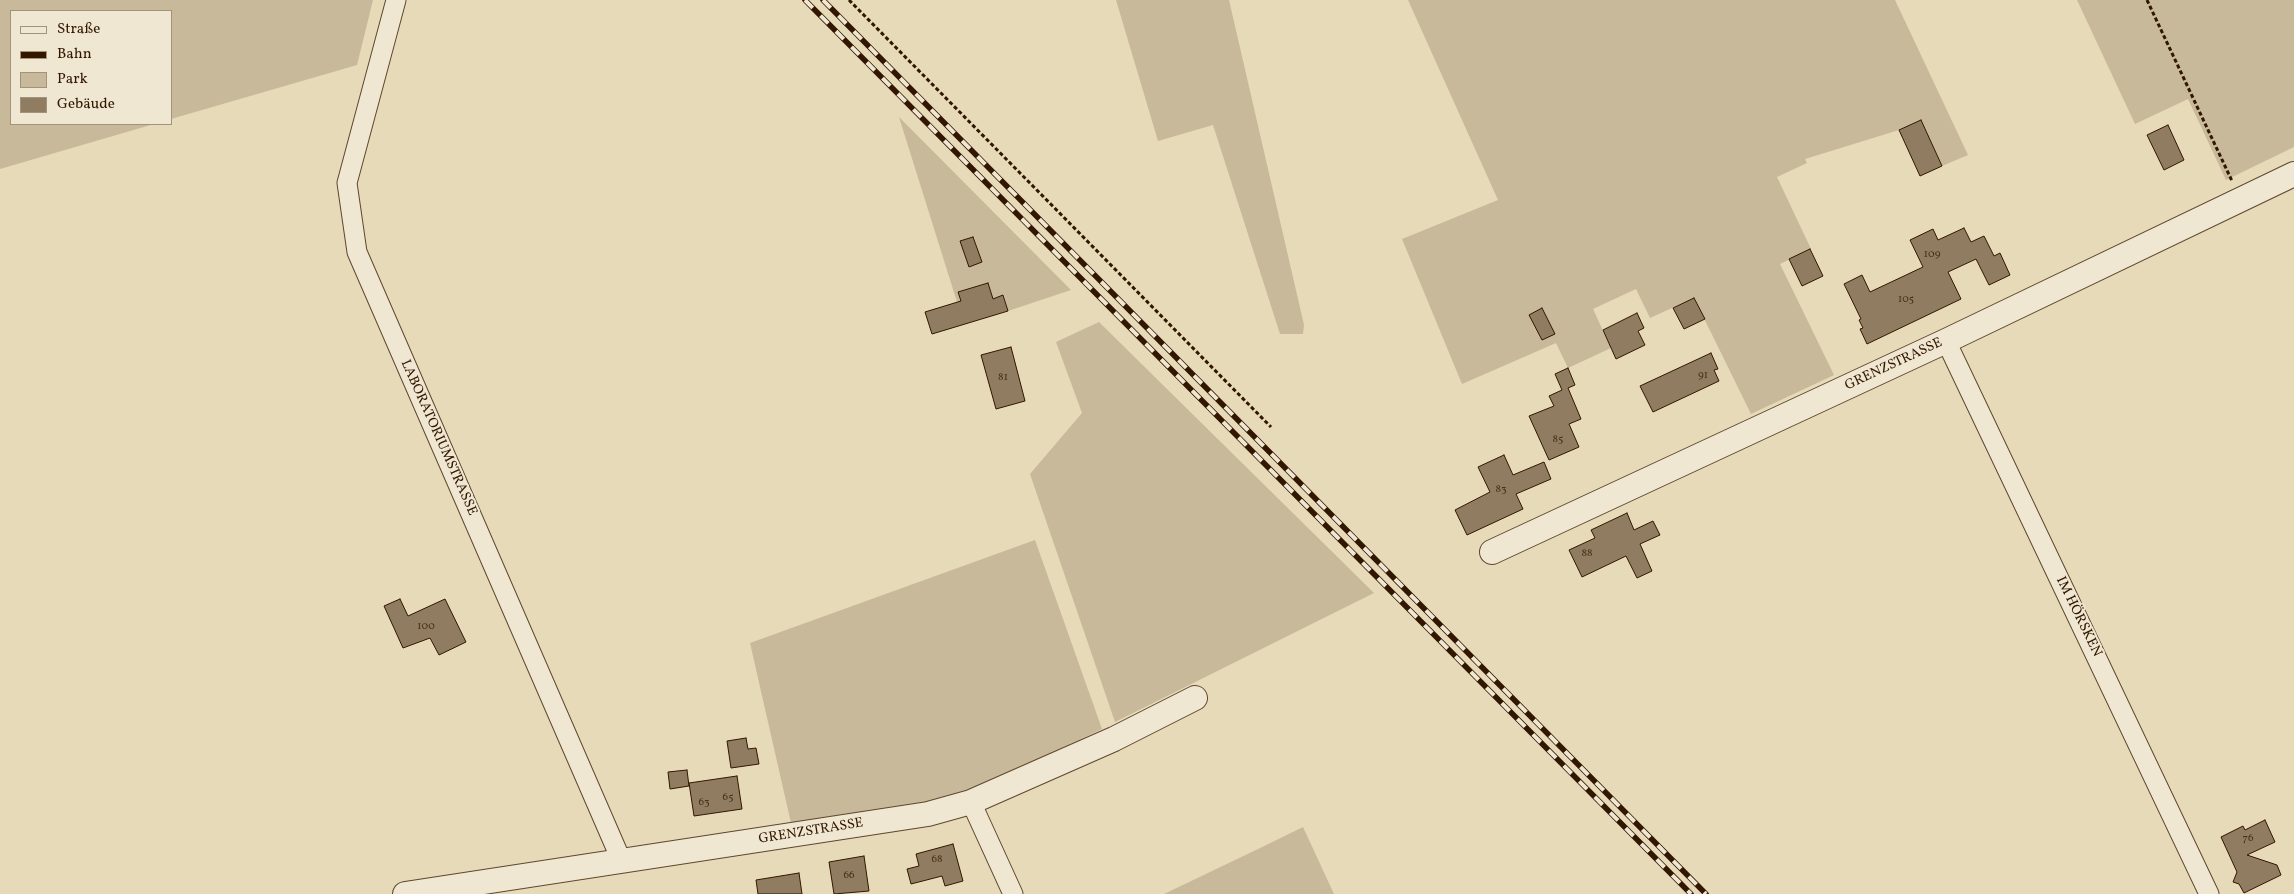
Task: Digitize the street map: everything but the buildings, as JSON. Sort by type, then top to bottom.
[{"type":"street","name":"LABORATORIUMSTRASSE","points":[[396,0],[348,182],[357,252],[622,862]]},
{"type":"street","name":"GRENZSTRASSE","points":[[1492,552],[1946,340],[2294,174]]},
{"type":"street","name":"IM HÖRSKEN","points":[[1946,340],[2209,894]]},
{"type":"street","name":"GRENZSTRASSE","points":[[405,894],[928,814],[971,802],[1114,739],[1195,698]]},
{"type":"street","points":[[971,802],[1013,894]]},
{"type":"path","points":[[850,0],[1271,427]]},
{"type":"path","points":[[2147,0],[2241,200]]},
{"type":"green space","points":[[0,0],[373,0],[357,65],[172,119],[172,10],[10,10],[10,125],[151,125],[0,169]]},
{"type":"green space","points":[[1116,0],[1229,0],[1304,325],[1303,334],[1280,334],[1213,125],[1158,141]]},
{"type":"green space","points":[[1408,0],[1895,0],[1968,155],[1942,166],[1921,120],[1899,130],[1805,159],[1807,163],[1777,177],[1811,249],[1780,264],[1834,375],[1751,414],[1694,298],[1650,318],[1636,289],[1593,309],[1611,348],[1568,368],[1556,343],[1462,384],[1402,239],[1498,200]]},
{"type":"green space","points":[[2077,0],[2294,0],[2294,147],[2226,180],[2188,99],[2135,124]]},
{"type":"green space","points":[[899,117],[1071,290],[1008,311],[1004,295],[993,299],[987,283],[959,292],[961,301],[957,302]]},
{"type":"green space","points":[[1099,322],[1374,593],[1115,722],[1030,474],[1082,413],[1056,342]]},
{"type":"green space","points":[[1035,540],[1102,729],[960,797],[791,823],[750,643]]},
{"type":"green space","points":[[1303,827],[1334,894],[1164,894],[1256,850]]},
{"type":"railway","points":[[805,0],[1691,894]]},
{"type":"railway","points":[[823,0],[1706,894]]}]
